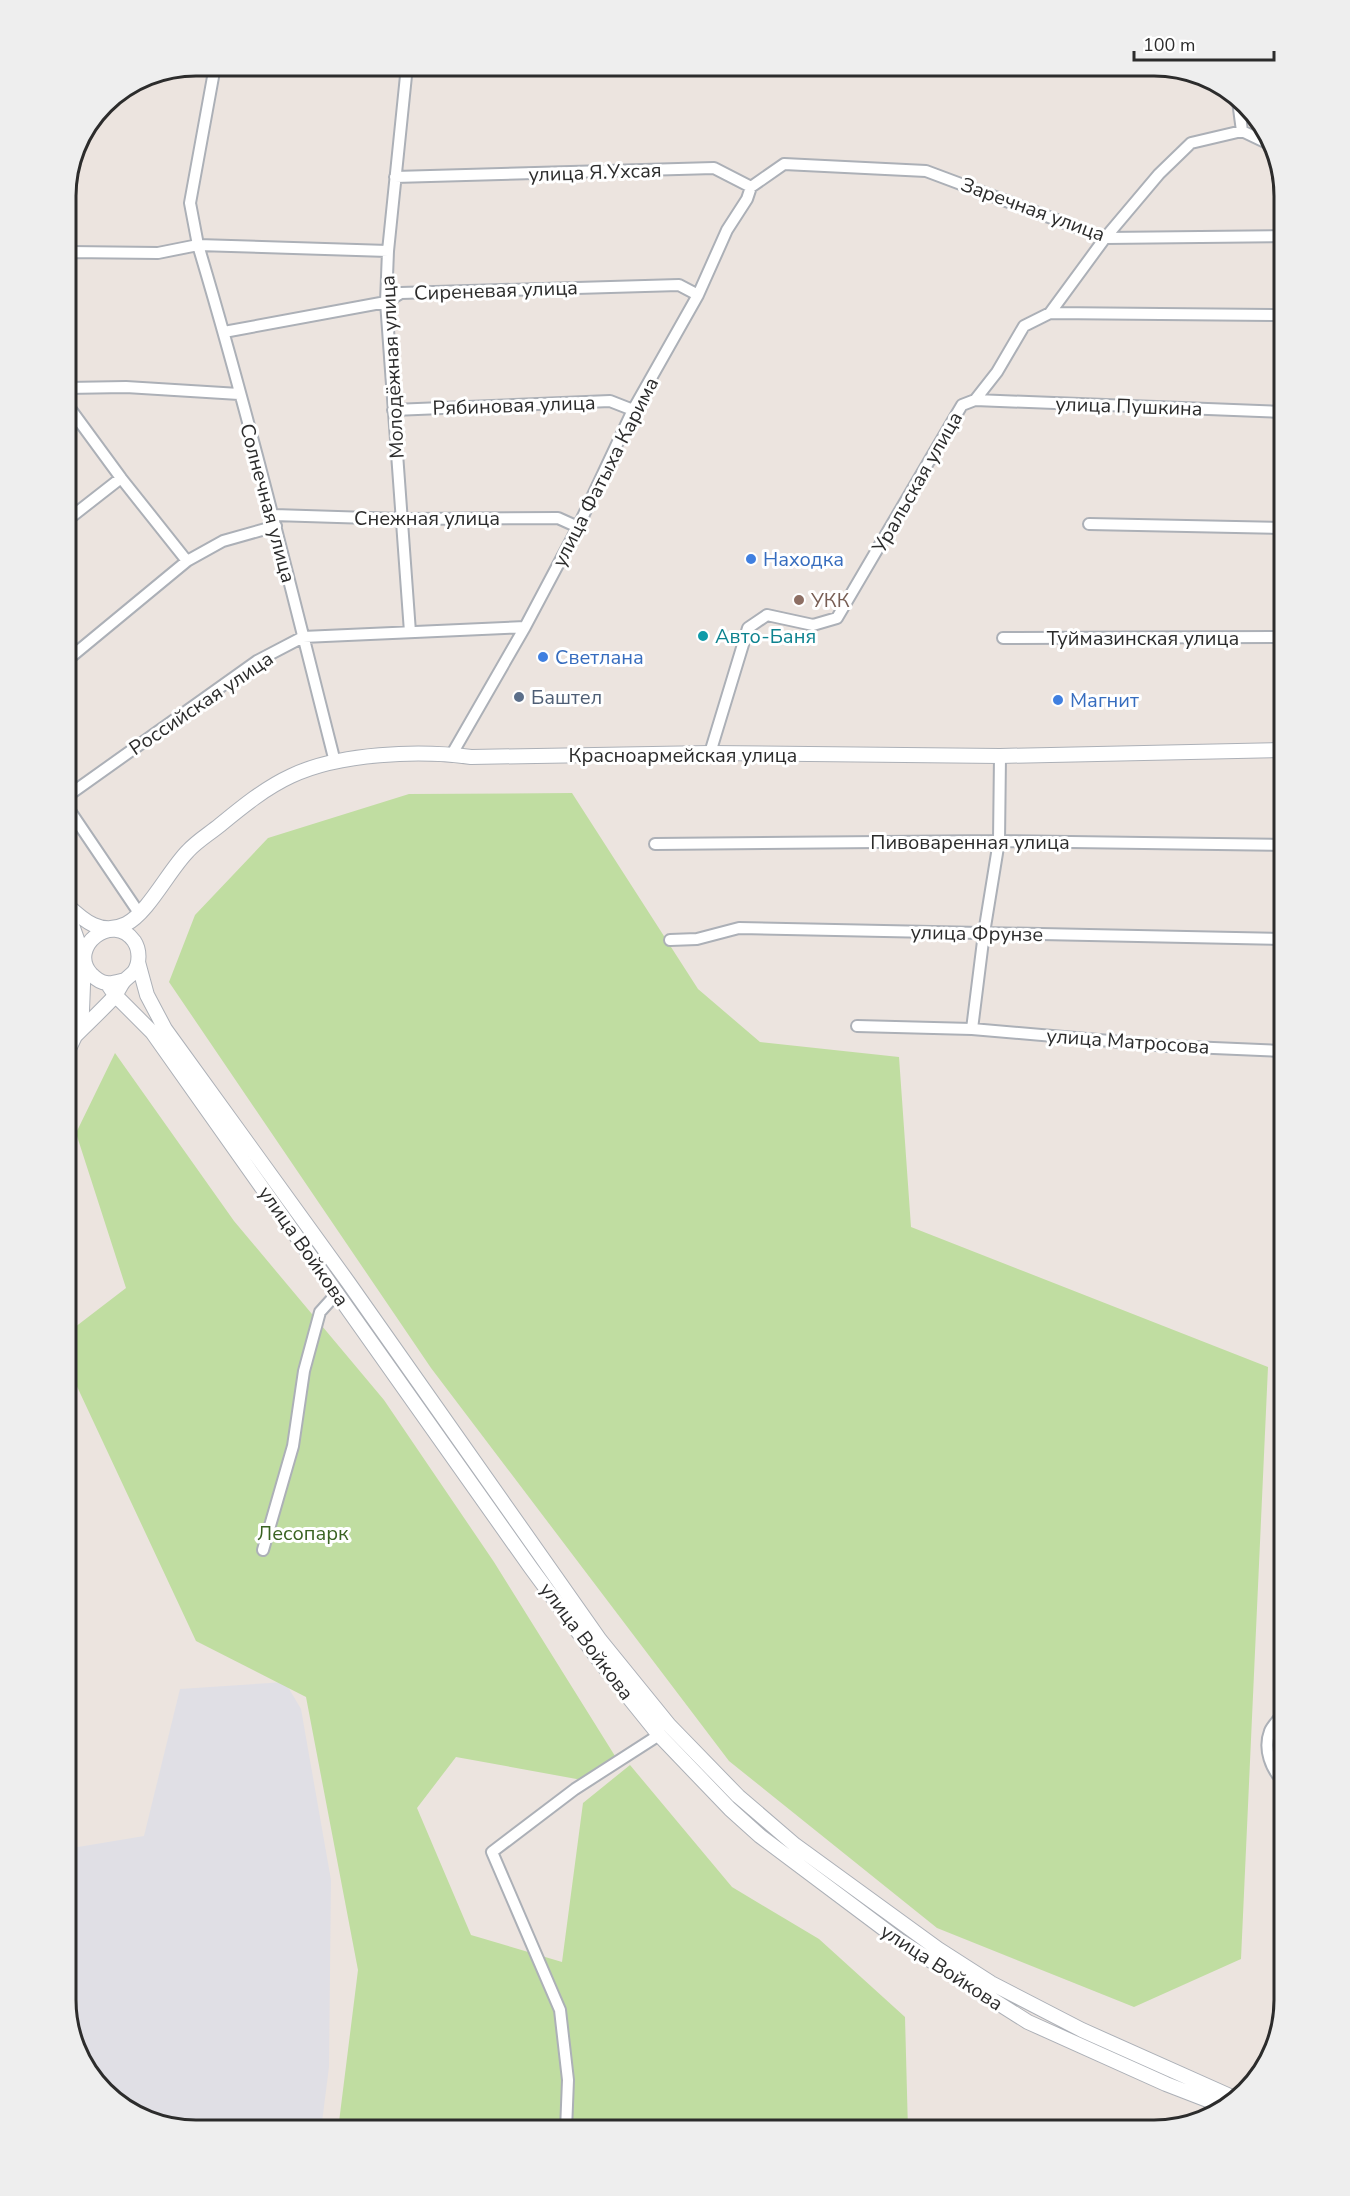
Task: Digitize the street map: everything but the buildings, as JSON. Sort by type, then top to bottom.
[{"type":"main road","name":"Красноармейская улица","points":[[140,913],[188,851],[254,797],[292,775],[334,762],[391,754],[452,754],[471,757],[710,753],[1000,756],[1274,750]]},
{"type":"main road","points":[[77,1031],[82,1011],[84,958],[87,945],[96,934],[127,923],[140,913]]},
{"type":"main road","points":[[77,1034],[115,995],[133,972],[138,957],[140,913]]},
{"type":"main road","points":[[77,914],[95,926],[119,930],[128,935],[135,942],[138,957]]},
{"type":"main road","points":[[77,937],[88,970],[96,979],[107,983],[125,980]]},
{"type":"main road","name":"улица Войкова","points":[[138,957],[147,995],[165,1029],[348,1282],[600,1640],[669,1725],[738,1796],[795,1845],[938,1949],[991,1983],[1082,2031],[1227,2095]]},
{"type":"main road","name":"улица Войкова","points":[[107,983],[115,995],[152,1032],[531,1568],[601,1663],[659,1735],[730,1809],[760,1836],[900,1941],[962,1982],[1028,2022],[1166,2084],[1214,2103]]},
{"type":"street","name":"Солнечная улица","points":[[213,76],[190,202],[198,245],[275,521],[334,762]]},
{"type":"street","name":"Молодёжная улица","points":[[405,76],[388,251],[386,302],[410,632]]},
{"type":"street","points":[[1240,113],[1242,131]]},
{"type":"street","points":[[1050,313],[1105,238],[1159,174],[1191,143],[1242,131],[1258,139]]},
{"type":"street","name":"Заречная улица","points":[[751,187],[784,164],[927,171],[1105,238],[1274,236]]},
{"type":"street","name":"улица Я.Ухсая","points":[[396,177],[714,168],[751,187]]},
{"type":"street","name":"улица Фатыха Карима","points":[[452,754],[525,627],[578,527],[633,410],[698,295],[727,230],[747,199],[751,187]]},
{"type":"street","points":[[77,252],[158,253],[198,245],[388,251]]},
{"type":"street","name":"Сиреневая улица","points":[[224,332],[386,302],[401,293],[680,285],[698,295]]},
{"type":"street","name":"Уральская улица","points":[[710,753],[748,628],[766,615],[813,625],[837,618],[962,405],[975,400],[997,372],[1024,326],[1050,313],[1274,315]]},
{"type":"street","points":[[77,388],[126,387],[239,394]]},
{"type":"street","name":"улица Пушкина","points":[[975,400],[1274,412]]},
{"type":"street","name":"Рябиновая улица","points":[[393,410],[610,401],[633,410]]},
{"type":"street","points":[[77,418],[187,561]]},
{"type":"street","points":[[77,513],[121,478]]},
{"type":"street","name":"Снежная улица","points":[[77,652],[187,561],[223,542],[275,521],[558,518],[578,527]]},
{"type":"street","points":[[1089,524],[1274,528]]},
{"type":"street","name":"Российская улица","points":[[77,789],[257,661],[303,637],[525,627]]},
{"type":"street","name":"Туймазинская улица","points":[[1003,638],[1274,638]]},
{"type":"street","points":[[972,1029],[999,841],[1000,756]]},
{"type":"street","points":[[77,821],[140,913]]},
{"type":"street","name":"Пивоваренная улица","points":[[655,844],[999,841],[1274,845]]},
{"type":"street","name":"улица Фрунзе","points":[[670,940],[697,939],[740,928],[1274,939]]},
{"type":"street","name":"улица Матросова","points":[[857,1026],[972,1029],[1167,1046],[1274,1051]]},
{"type":"street","points":[[263,1550],[293,1446],[304,1371],[320,1312],[338,1292]]},
{"type":"street","points":[[1274,1726],[1270,1731],[1268,1751],[1274,1772]]},
{"type":"street","points":[[566,2119],[568,2079],[561,2010],[492,1852],[575,1789],[659,1735]]},
{"type":"shaded area","points":[[285,1682],[301,1709],[331,1880],[329,2067],[322,2119],[188,2119],[158,2113],[130,2099],[106,2079],[89,2053],[83,2038],[76,2000],[76,1847],[144,1836],[180,1689]]},
{"type":"green space","points":[[572,793],[698,989],[760,1042],[899,1057],[911,1227],[1268,1367],[1241,1959],[1134,2007],[937,1928],[729,1761],[431,1368],[169,982],[195,915],[268,838],[409,794]]},
{"type":"green space","name":"Лесопарк","points":[[115,1053],[234,1221],[384,1400],[494,1562],[615,1756],[582,1780],[456,1757],[417,1808],[471,1935],[562,1962],[583,1803],[630,1765],[732,1887],[819,1939],[905,2017],[908,2120],[339,2119],[358,1970],[306,1697],[196,1641],[76,1385],[76,1326],[126,1288],[76,1132]]},
{"type":"place","name":"Находка","points":[[751,559]]},
{"type":"place","name":"УКК","points":[[799,600]]},
{"type":"place","name":"Авто-Баня","points":[[703,636]]},
{"type":"place","name":"Светлана","points":[[543,657]]},
{"type":"place","name":"Баштел","points":[[519,697]]},
{"type":"place","name":"Магнит","points":[[1058,700]]}]
